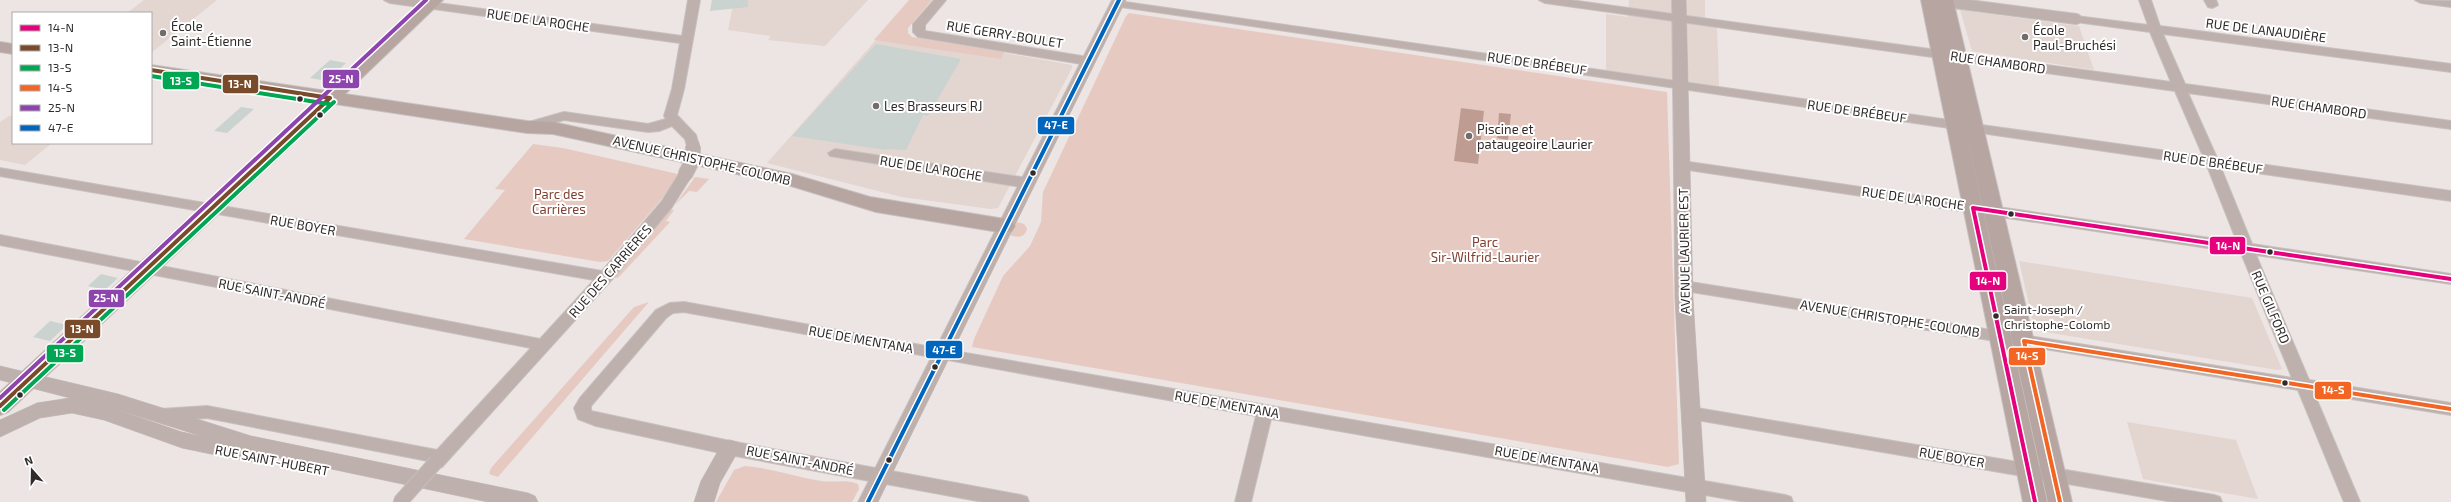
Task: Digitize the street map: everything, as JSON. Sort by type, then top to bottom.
[{"type":"main road","points":[[1929,0],[1974,128],[2000,336],[2035,502]]},
{"type":"main road","points":[[1946,1],[1949,55],[1956,125],[2024,341],[2060,502]]},
{"type":"main road","points":[[0,406],[432,3]]},
{"type":"main road","points":[[0,47],[12,49]]},
{"type":"main road","name":"AVENUE CHRISTOPHE-COLOMB","points":[[152,70],[527,127],[553,128],[681,154],[792,180],[876,205],[1006,226]]},
{"type":"street","name":"RUE DE LA ROCHE","points":[[390,0],[432,3],[687,40]]},
{"type":"street","points":[[672,121],[670,116],[670,108],[678,89],[694,0]]},
{"type":"street","name":"RUE GERRY-BOULET","points":[[940,0],[919,24],[919,32],[927,36],[1088,61]]},
{"type":"street","name":"RUE CHAMBORD","points":[[1545,0],[2451,125]]},
{"type":"street","name":"AVENUE LAURIER EST","points":[[1679,0],[1679,84],[1684,286],[1696,494]]},
{"type":"street","points":[[1926,0],[1946,1],[2076,19]]},
{"type":"street","name":"RUE GILFORD","points":[[2145,0],[2156,30],[2352,502]]},
{"type":"street","points":[[2421,0],[2451,4]]},
{"type":"street","points":[[868,502],[1088,61],[1119,2]]},
{"type":"street","name":"RUE DE BRÉBEUF","points":[[1119,2],[1956,125]]},
{"type":"street","name":"RUE DE LANAUDIÈRE","points":[[2076,19],[2451,68]]},
{"type":"street","name":"AVENUE CHRISTOPHE-COLOMB","points":[[527,127],[564,116],[648,128],[659,127],[672,121]]},
{"type":"street","name":"RUE DES CARRIÈRES","points":[[400,502],[605,277],[667,204],[685,175],[694,156],[693,146],[686,133],[672,121]]},
{"type":"street","name":"RUE DE BRÉBEUF","points":[[1974,128],[2451,196]]},
{"type":"street","name":"RUE DE LA ROCHE","points":[[835,153],[1027,183]]},
{"type":"street","name":"RUE DE LA ROCHE","points":[[1682,165],[2451,279]]},
{"type":"street","name":"RUE BOYER","points":[[0,172],[605,277]]},
{"type":"street","name":"RUE SAINT-ANDRÉ","points":[[0,240],[544,345]]},
{"type":"street","name":"AVENUE CHRISTOPHE-COLOMB","points":[[1684,286],[2451,409]]},
{"type":"street","name":"RUE DE MENTANA","points":[[583,411],[585,402],[658,316],[670,308],[687,307],[941,354],[1265,410],[1696,494],[1785,502]]},
{"type":"street","name":"RUE SAINT-HUBERT","points":[[0,373],[45,386],[89,394],[251,444],[528,502]]},
{"type":"street","name":"RUE SAINT-HUBERT","points":[[0,429],[33,412],[67,405],[105,413],[204,446],[238,451],[480,502]]},
{"type":"street","points":[[1243,502],[1265,410]]},
{"type":"street","name":"RUE SAINT-HUBERT","points":[[161,415],[203,411],[438,460]]},
{"type":"street","name":"RUE SAINT-ANDRÉ","points":[[583,411],[586,417],[596,420],[730,448],[1021,502]]},
{"type":"street","name":"RUE BOYER","points":[[1691,413],[2214,502]]},
{"type":"street","points":[[704,502],[711,481],[730,448]]},
{"type":"shaded area","name":"École Saint-Étienne","points":[[144,0],[217,0],[152,52],[152,12],[128,12]]},
{"type":"shaded area","points":[[734,0],[868,0],[825,46],[768,40],[771,36],[728,30]]},
{"type":"shaded area","points":[[1629,0],[1705,0],[1705,25],[1717,27],[1719,86],[1606,70],[1606,14],[1628,17]]},
{"type":"shaded area","name":"École Paul-Bruchési","points":[[1960,10],[2079,26],[2094,70],[1972,51]]},
{"type":"shaded area","points":[[876,40],[1004,53],[1072,65],[1072,68],[998,208],[991,209],[902,197],[767,163]]},
{"type":"shaded area","name":"Piscine et pataugeoire Laurier","points":[[1461,108],[1484,111],[1478,164],[1454,161]]},
{"type":"shaded area","points":[[1499,113],[1511,114],[1508,140],[1497,138]]},
{"type":"shaded area","points":[[9,116],[12,116],[12,144],[51,144],[25,165],[0,160],[0,122]]},
{"type":"shaded area","points":[[2019,261],[2252,298],[2282,369],[2278,370],[2039,331],[2034,326]]},
{"type":"shaded area","points":[[2127,422],[2236,440],[2258,499],[2143,479]]},
{"type":"green space","points":[[909,0],[932,0],[908,28],[908,33],[912,37],[1004,52],[1001,59],[874,40]]},
{"type":"green space","name":"Parc Sir-Wilfrid-Laurier","points":[[1129,13],[1667,92],[1679,464],[1668,467],[972,347],[974,339],[1003,276],[1030,246],[1041,222],[1043,192],[1126,16]]},
{"type":"green space","name":"Parc des Carrières","points":[[533,144],[563,148],[678,174],[666,194],[608,261],[600,262],[464,239],[505,190],[495,189]]},
{"type":"green space","points":[[695,177],[709,179],[697,192],[689,191],[675,205]]},
{"type":"green space","points":[[669,209],[674,210],[666,221],[670,222],[618,278],[612,277]]},
{"type":"green space","points":[[1017,222],[1024,224],[1027,228],[1025,234],[1015,237],[1010,235]]},
{"type":"green space","points":[[649,302],[498,477],[489,474],[491,468],[634,307]]},
{"type":"green space","points":[[745,466],[821,481],[844,481],[858,484],[859,489],[852,502],[716,502],[734,470]]},
{"type":"building","points":[[712,0],[748,0],[748,7],[710,11]]},
{"type":"building","name":"Les Brasseurs RJ","points":[[876,44],[961,59],[928,116],[923,115],[906,150],[886,150],[792,136]]},
{"type":"building","points":[[330,60],[346,63],[327,81],[310,78]]},
{"type":"building","points":[[241,107],[254,109],[227,133],[214,131]]},
{"type":"building","points":[[101,274],[118,278],[105,290],[88,286]]},
{"type":"building","points":[[50,321],[67,325],[50,341],[33,337]]},
{"type":"transit line","name":"25-N","points":[[0,398],[426,0]]},
{"type":"transit line","name":"47-E","points":[[868,502],[1119,0]]},
{"type":"transit line","name":"13-N","points":[[152,70],[330,98]]},
{"type":"transit line","name":"13-S","points":[[152,76],[329,104]]},
{"type":"transit line","name":"13-N","points":[[0,406],[330,98]]},
{"type":"transit line","name":"13-S","points":[[4,410],[334,102]]},
{"type":"transit line","name":"14-N","points":[[2035,502],[1973,208],[2451,279]]},
{"type":"transit line","name":"14-S","points":[[2060,502],[2024,341],[2451,409]]},
{"type":"place","name":"École Saint-Étienne","points":[[163,33]]},
{"type":"place","name":"École Paul-Bruchési","points":[[2025,37]]},
{"type":"place","name":"Les Brasseurs RJ","points":[[876,106]]},
{"type":"place","name":"Piscine et pataugeoire Laurier","points":[[1469,136]]},
{"type":"place","name":"Saint-Joseph / Christophe-Colomb","points":[[1996,316]]}]
